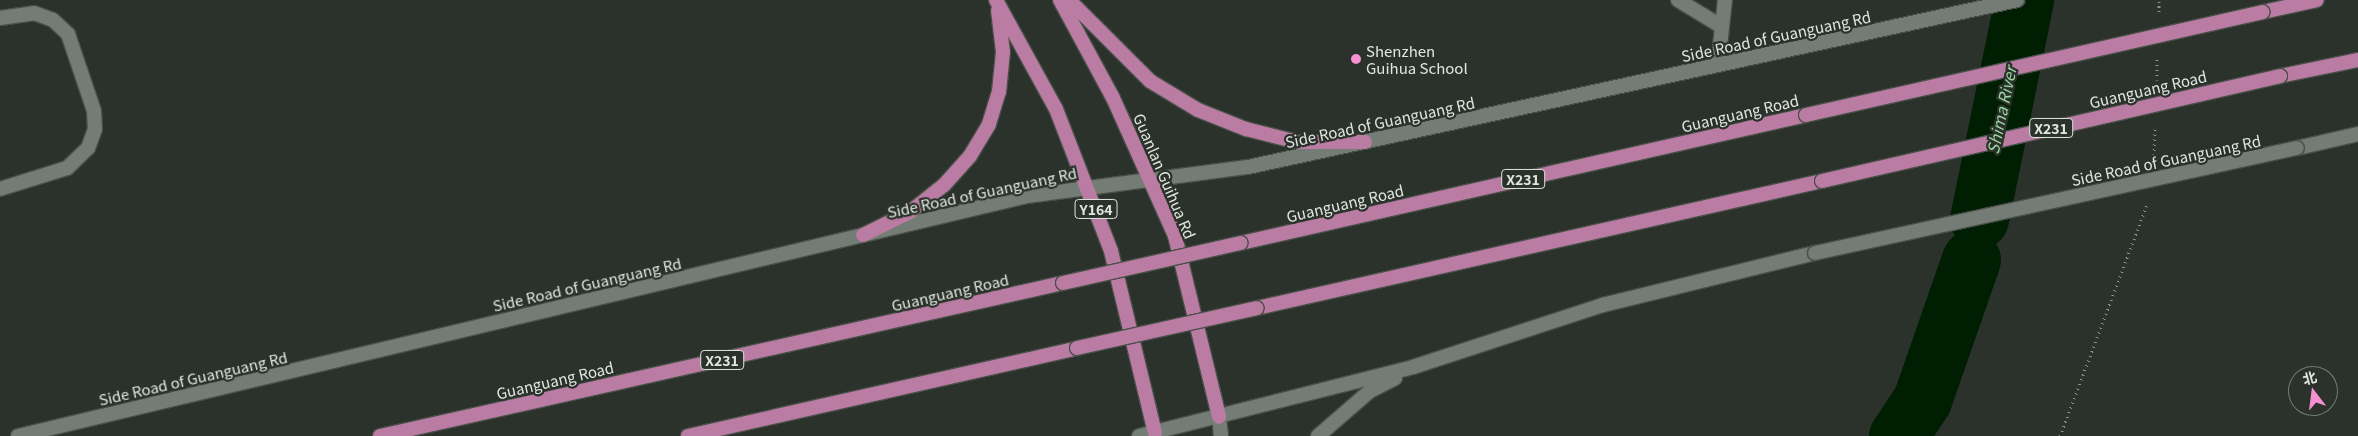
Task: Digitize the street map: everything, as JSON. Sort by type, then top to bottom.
[{"type":"main road","name":"Guanlan Guihua Rd","points":[[1060,0],[1152,179],[1175,236],[1219,416],[1220,436]]},
{"type":"main road","points":[[1069,0],[1150,81],[1198,110],[1246,129],[1297,142],[1365,142]]},
{"type":"main road","points":[[1678,0],[1721,26]]},
{"type":"main road","points":[[1718,65],[1721,26],[1726,0]]},
{"type":"main road","name":"Side Road of Guanguang Rd","points":[[18,436],[863,235],[1087,186],[1248,167],[2017,0]]},
{"type":"main road","name":"Guanguang Road","points":[[380,436],[2317,0]]},
{"type":"main road","points":[[863,235],[910,212],[944,185],[970,156],[989,124],[999,92],[1003,52],[997,1]]},
{"type":"main road","name":"Y164","points":[[997,1],[1056,109],[1087,186],[1126,304],[1155,434]]},
{"type":"main road","points":[[0,18],[34,13],[53,20],[68,34],[94,111],[95,129],[88,148],[68,168],[0,189]]},
{"type":"main road","name":"Guanguang Road","points":[[688,436],[2280,76],[2358,60]]},
{"type":"main road","name":"Side Road of Guanguang Rd","points":[[1139,436],[1155,434],[1413,367],[1603,305],[1816,253],[2358,134]]},
{"type":"main road","points":[[1318,436],[1370,391],[1413,367]]},
{"type":"path","points":[[2159,19],[2160,0]]},
{"type":"path","points":[[2156,86],[2158,48]]},
{"type":"path","points":[[2154,163],[2155,125]]},
{"type":"path","points":[[2060,436],[2149,201]]},
{"type":"waterway","name":"Shima River","points":[[1979,219],[2024,0]]},
{"type":"waterway","name":"Shima River","points":[[1898,436],[1922,400],[1971,259]]},
{"type":"place","name":"Shenzhen Guihua School","points":[[1356,59]]}]
